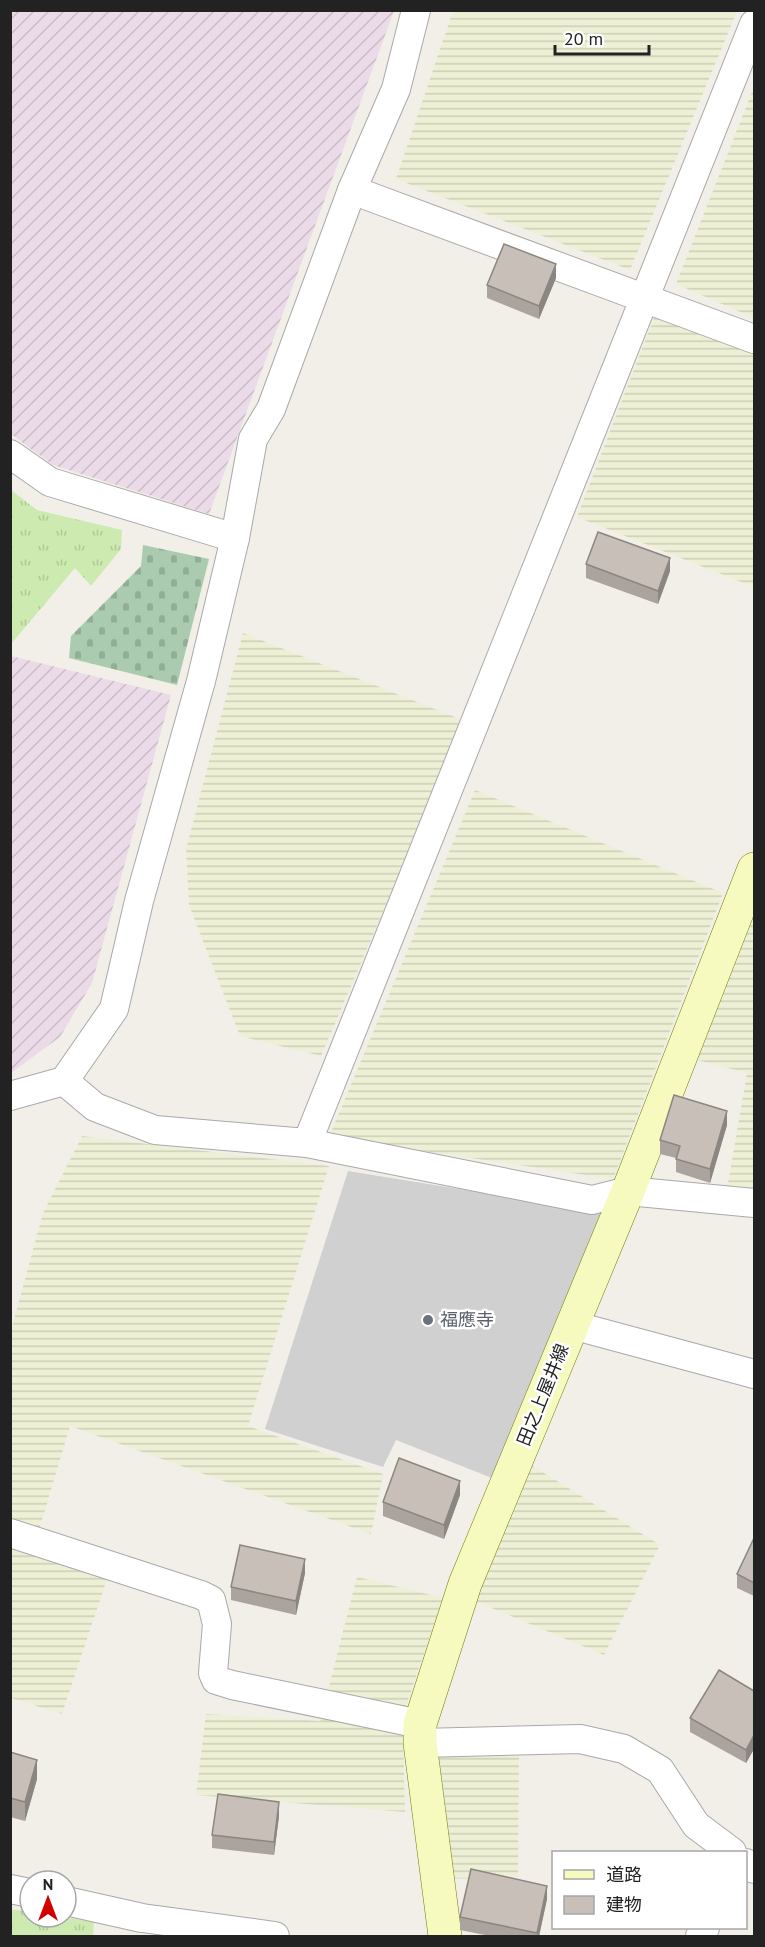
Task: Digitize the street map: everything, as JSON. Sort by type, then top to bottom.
[{"type":"main road","name":"田之上屋井線","points":[[445,1936],[420,1733],[465,1584],[628,1191],[754,869]]},
{"type":"street","points":[[10,1096],[64,1081],[114,1009],[139,900],[201,681],[235,538],[253,439],[271,409],[352,190],[396,89],[416,10]]},
{"type":"street","points":[[307,1143],[754,24]]},
{"type":"street","points":[[352,190],[754,339]]},
{"type":"street","points":[[10,454],[51,482],[235,538]]},
{"type":"street","points":[[64,1081],[95,1107],[155,1130],[307,1143],[592,1200],[628,1191],[754,1203]]},
{"type":"street","points":[[572,1325],[754,1374]]},
{"type":"street","points":[[10,1533],[211,1600],[217,1624],[213,1672],[216,1680],[420,1733],[580,1739],[624,1749],[660,1770],[696,1824],[731,1851]]},
{"type":"street","points":[[78,1904],[142,1918],[275,1936]]},
{"type":"shaded area","points":[[11,10],[394,11],[209,514],[53,465],[11,434]]},
{"type":"shaded area","points":[[11,656],[171,695],[92,983],[60,1037],[11,1073]]},
{"type":"shaded area","name":"福應寺","points":[[348,1171],[601,1212],[492,1478],[396,1440],[383,1467],[265,1429]]},
{"type":"green space","points":[[453,11],[737,11],[630,270],[396,179]]},
{"type":"green space","points":[[754,87],[754,318],[676,284]]},
{"type":"green space","points":[[655,315],[754,353],[754,587],[577,517]]},
{"type":"green space","points":[[11,490],[37,510],[122,530],[121,549],[91,586],[75,568],[11,644]]},
{"type":"green space","points":[[143,545],[209,559],[177,685],[69,658],[71,636],[141,566]]},
{"type":"green space","points":[[243,633],[465,721],[321,1056],[240,1036],[189,905],[186,849]]},
{"type":"green space","points":[[475,790],[723,893],[613,1179],[329,1137]]},
{"type":"green space","points":[[754,908],[754,1188],[727,1189],[747,1073],[694,1059]]},
{"type":"green space","points":[[82,1136],[329,1166],[248,1426],[383,1474],[371,1534],[70,1426],[39,1530],[11,1520],[11,1331],[43,1213]]},
{"type":"green space","points":[[528,1463],[660,1545],[604,1655],[475,1601]]},
{"type":"green space","points":[[11,1543],[109,1573],[62,1714],[11,1698]]},
{"type":"green space","points":[[357,1577],[443,1598],[406,1706],[403,1734],[405,1812],[196,1795],[206,1714],[320,1721]]},
{"type":"green space","points":[[519,1751],[518,1877],[441,1879],[430,1780],[440,1753]]},
{"type":"green space","points":[[10,1909],[18,1910],[18,1929],[78,1929],[78,1919],[94,1922],[93,1936],[11,1936]]},
{"type":"building","points":[[504,244],[556,264],[539,306],[487,285]]},
{"type":"building","points":[[598,532],[670,558],[658,591],[586,564]]},
{"type":"building","points":[[674,1095],[727,1111],[710,1169],[676,1159],[680,1146],[660,1140]]},
{"type":"building","points":[[399,1458],[460,1481],[444,1525],[383,1502]]},
{"type":"building","points":[[754,1538],[754,1583],[737,1574]]},
{"type":"building","points":[[240,1545],[305,1559],[296,1601],[231,1587]]},
{"type":"building","points":[[719,1670],[754,1691],[754,1735],[746,1750],[690,1718]]},
{"type":"building","points":[[10,1752],[37,1760],[25,1802],[10,1798]]},
{"type":"building","points":[[218,1794],[279,1802],[274,1842],[212,1835]]},
{"type":"building","points":[[471,1869],[547,1886],[537,1933],[460,1917]]},
{"type":"place","name":"福應寺","points":[[428,1320]]}]
